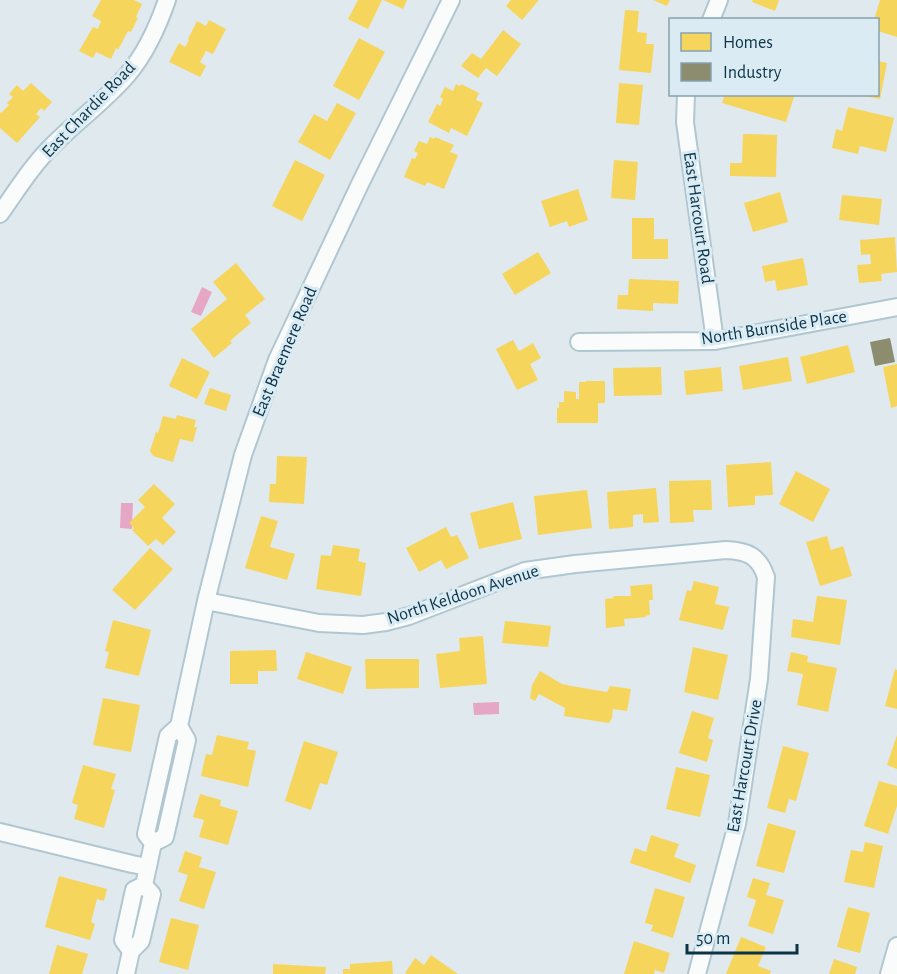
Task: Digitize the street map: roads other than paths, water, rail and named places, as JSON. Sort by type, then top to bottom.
[{"type":"street","name":"East Chardie Road","points":[[0,214],[52,145],[129,73],[149,42],[167,0]]},
{"type":"street","name":"East Braemere Road","points":[[126,974],[131,951],[141,941],[152,894],[144,885],[153,843],[146,834],[168,736],[179,726],[206,601],[243,455],[277,360],[450,0]]},
{"type":"street","points":[[712,18],[719,0]]},
{"type":"street","name":"East Harcourt Road","points":[[686,96],[685,122],[714,341]]},
{"type":"street","name":"North Burnside Place","points":[[579,342],[714,341],[897,306]]},
{"type":"street","name":"North Keldoon Avenue","points":[[206,601],[319,622],[363,625],[409,616],[525,571],[726,550],[741,550],[755,558]]},
{"type":"street","name":"East Harcourt Drive","points":[[697,974],[737,825],[759,679],[766,577],[763,566],[755,558]]},
{"type":"street","points":[[0,832],[148,867]]},
{"type":"street","points":[[889,974],[897,946]]}]
